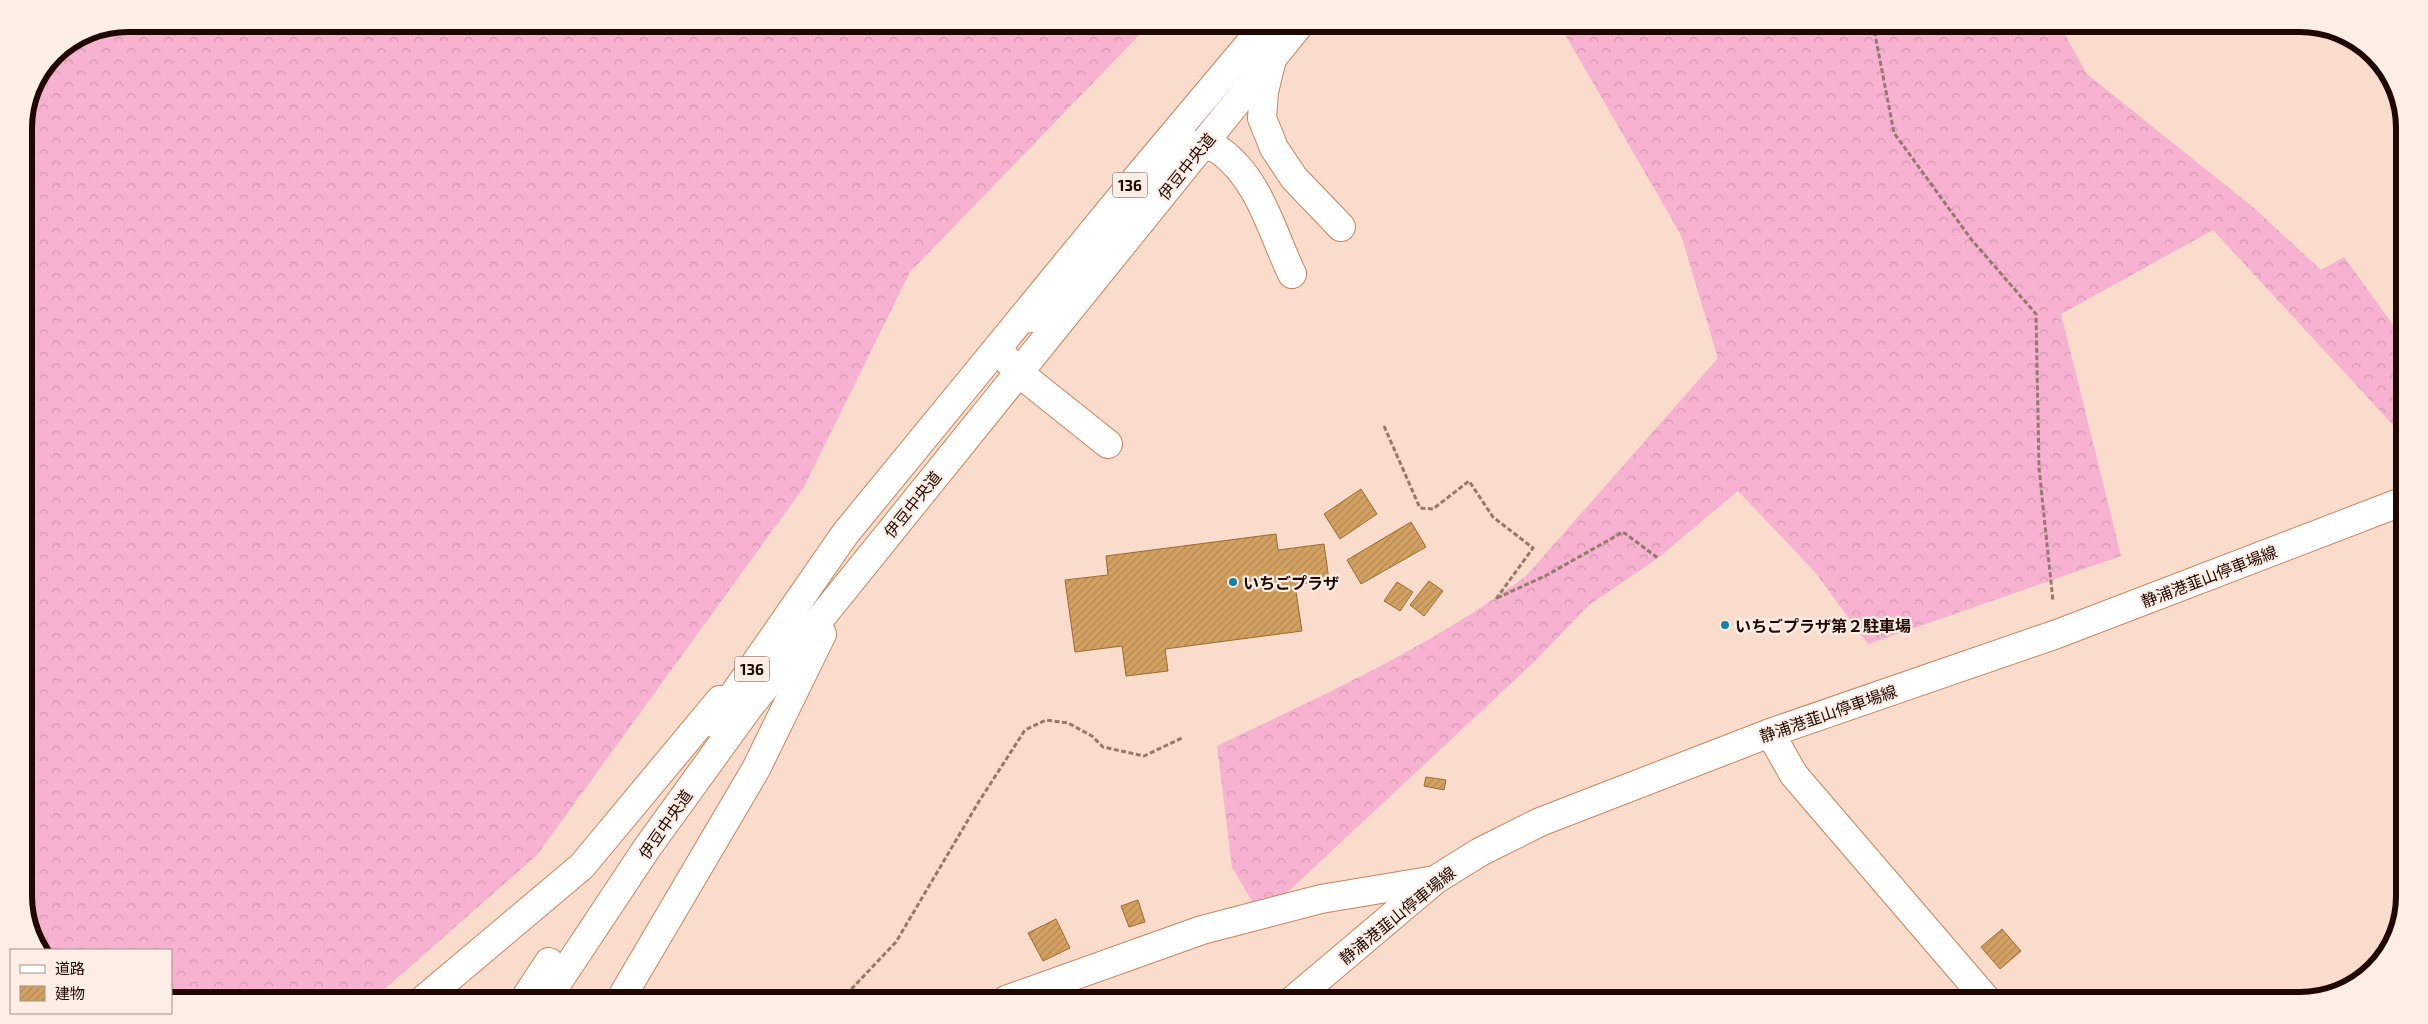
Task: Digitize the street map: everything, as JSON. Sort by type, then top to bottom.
[{"type":"main road","name":"伊豆中央道","points":[[529,992],[633,836],[846,534],[1021,319],[1259,32]]},
{"type":"main road","name":"伊豆中央道","points":[[551,992],[647,848],[749,707],[1293,32]]},
{"type":"main road","points":[[1272,59],[1264,92],[1262,118],[1274,148],[1294,178],[1341,227]]},
{"type":"main road","points":[[1021,319],[1042,317],[1185,145],[1202,145],[1218,150],[1247,179],[1266,214],[1292,274]]},
{"type":"main road","points":[[997,349],[1019,373],[1108,444]]},
{"type":"main road","name":"静浦港韮山停車場線","points":[[1302,992],[1435,880],[1480,852],[1540,822],[1770,733],[2057,634],[2396,510]]},
{"type":"main road","points":[[432,992],[582,866],[721,699],[846,534]]},
{"type":"main road","points":[[625,992],[756,769],[843,590]]},
{"type":"main road","points":[[1770,733],[1794,775],[1979,992]]},
{"type":"main road","points":[[1028,992],[1202,930],[1321,899],[1435,880]]},
{"type":"path","points":[[1875,32],[1894,133],[1971,239],[2036,314],[2039,468],[2057,634]]},
{"type":"path","points":[[1384,426],[1420,508],[1433,509],[1470,481],[1493,517],[1532,548],[1496,599],[1547,575],[1623,532],[1658,558]]},
{"type":"path","points":[[849,992],[896,942],[978,803],[1025,730],[1046,720],[1068,723],[1092,736],[1103,747],[1144,756],[1182,738]]},
{"type":"green space","points":[[1564,32],[2064,32],[2087,74],[2254,208],[2321,270],[2344,257],[2395,328],[2395,428],[2213,230],[2061,314],[2121,556],[1868,644],[1814,571],[1738,491],[1658,558],[1589,605],[1533,663],[1261,917],[1232,867],[1217,746],[1376,669],[1453,625],[1490,602],[1526,576],[1718,358],[1681,235]]},
{"type":"green space","points":[[122,33],[1142,33],[910,272],[804,487],[537,855],[381,992],[172,992],[172,949],[48,949],[45,944],[34,914],[33,902],[33,122],[34,110],[42,86],[52,70],[65,56],[80,45],[110,34]]},
{"type":"building","points":[[1361,489],[1377,514],[1340,539],[1324,514]]},
{"type":"building","points":[[1411,522],[1426,547],[1361,584],[1347,560]]},
{"type":"building","points":[[1276,534],[1278,550],[1324,544],[1329,580],[1295,585],[1302,631],[1165,649],[1168,671],[1126,676],[1122,646],[1075,652],[1065,580],[1108,575],[1106,556]]},
{"type":"building","points":[[1429,581],[1443,591],[1424,616],[1410,605]]},
{"type":"building","points":[[1397,582],[1413,592],[1400,611],[1384,601]]},
{"type":"building","points":[[1426,777],[1446,780],[1444,790],[1424,786]]},
{"type":"building","points":[[1138,900],[1145,922],[1129,927],[1121,906]]},
{"type":"building","points":[[1056,919],[1070,948],[1043,961],[1028,933]]},
{"type":"building","points":[[2002,929],[2021,951],[2000,969],[1981,947]]},
{"type":"place","name":"いちごプラザ","points":[[1233,582]]},
{"type":"place","name":"いちごプラザ第２駐車場","points":[[1725,625]]}]
